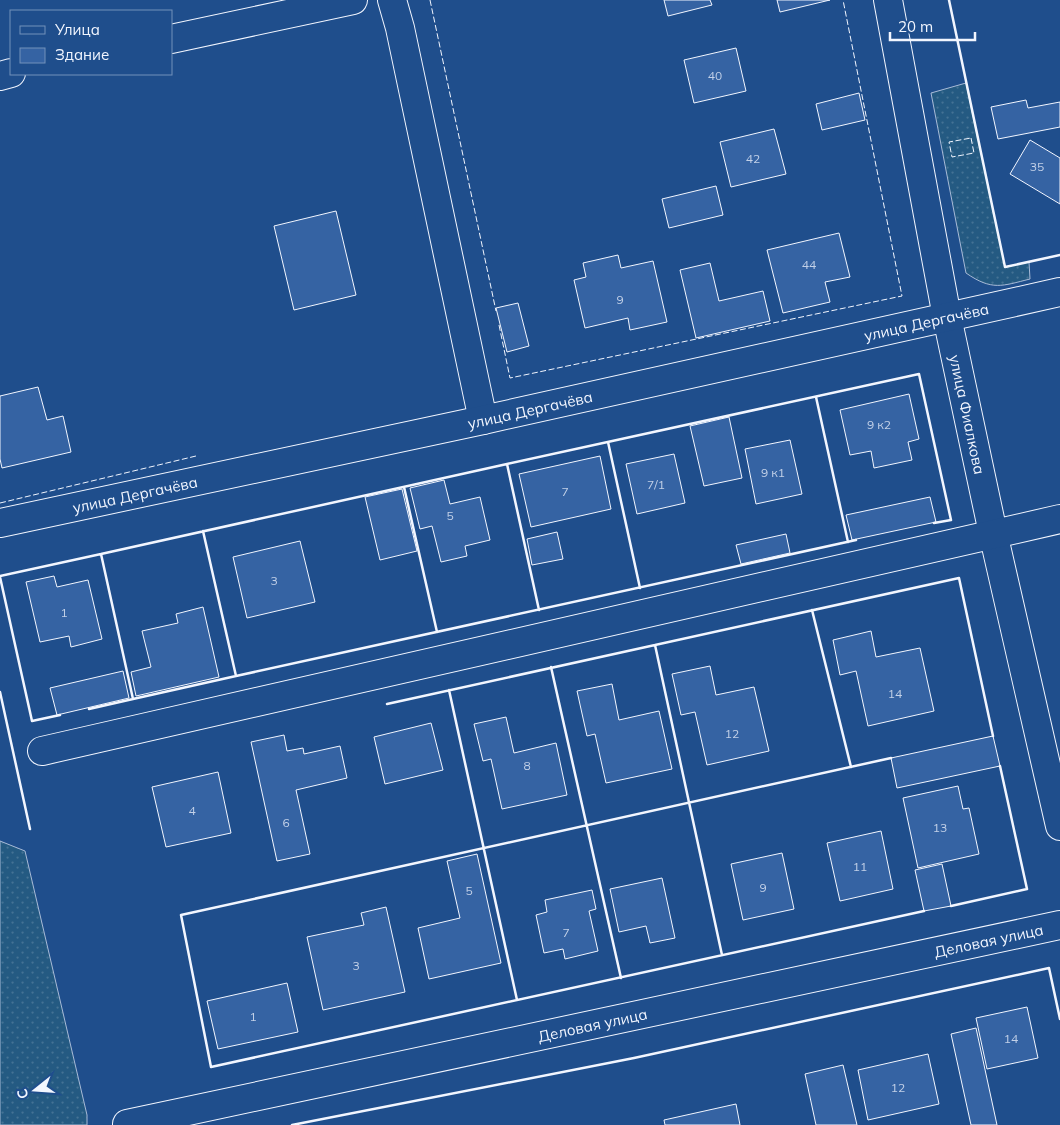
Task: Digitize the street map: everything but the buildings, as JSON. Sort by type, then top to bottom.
[{"type":"street","points":[[172,39],[353,0]]},
{"type":"street","points":[[392,0],[400,28],[483,420]]},
{"type":"street","name":"улица Фиалкова","points":[[888,0],[947,317],[993,534],[1060,826]]},
{"type":"street","name":"улица Дергачёва","points":[[0,523],[483,420],[1060,292]]},
{"type":"street","points":[[42,751],[1060,519]]},
{"type":"street","name":"Деловая улица","points":[[126,1124],[1060,925]]},
{"type":"shaded area","points":[[966,83],[1005,267],[1029,262],[1030,279],[1012,284],[990,285],[966,273],[931,93]]},
{"type":"shaded area","points":[[0,841],[25,851],[87,1115],[87,1125],[0,1125]]},
{"type":"fence","points":[[430,0],[496,311]]},
{"type":"fence","points":[[499,325],[510,378],[902,296],[843,0]]},
{"type":"fence","points":[[971,138],[974,153],[952,157],[949,142],[971,138]]},
{"type":"fence","points":[[0,503],[196,456]]},
{"type":"wall","points":[[949,0],[1005,267],[1060,255]]},
{"type":"wall","points":[[539,610],[507,464],[919,374],[951,520],[934,523]]},
{"type":"wall","points":[[816,397],[848,542]]},
{"type":"wall","points":[[608,442],[640,588]]},
{"type":"wall","points":[[236,676],[133,699],[101,554],[507,464]]},
{"type":"wall","points":[[404,487],[437,632]]},
{"type":"wall","points":[[203,531],[236,676],[856,540]]},
{"type":"wall","points":[[0,576],[101,554]]},
{"type":"wall","points":[[0,577],[32,721],[60,715]]},
{"type":"wall","points":[[387,704],[959,578],[993,736]]},
{"type":"wall","points":[[812,610],[851,767]]},
{"type":"wall","points":[[655,645],[722,955]]},
{"type":"wall","points":[[551,667],[621,978]]},
{"type":"wall","points":[[449,690],[517,1000]]},
{"type":"wall","points":[[0,692],[30,829]]},
{"type":"wall","points":[[89,709],[133,699]]},
{"type":"wall","points":[[891,758],[181,915],[211,1067],[924,911]]},
{"type":"wall","points":[[951,906],[1027,889],[1000,766]]},
{"type":"wall","points":[[292,1125],[634,1058],[1049,968],[1060,1019]]}]
